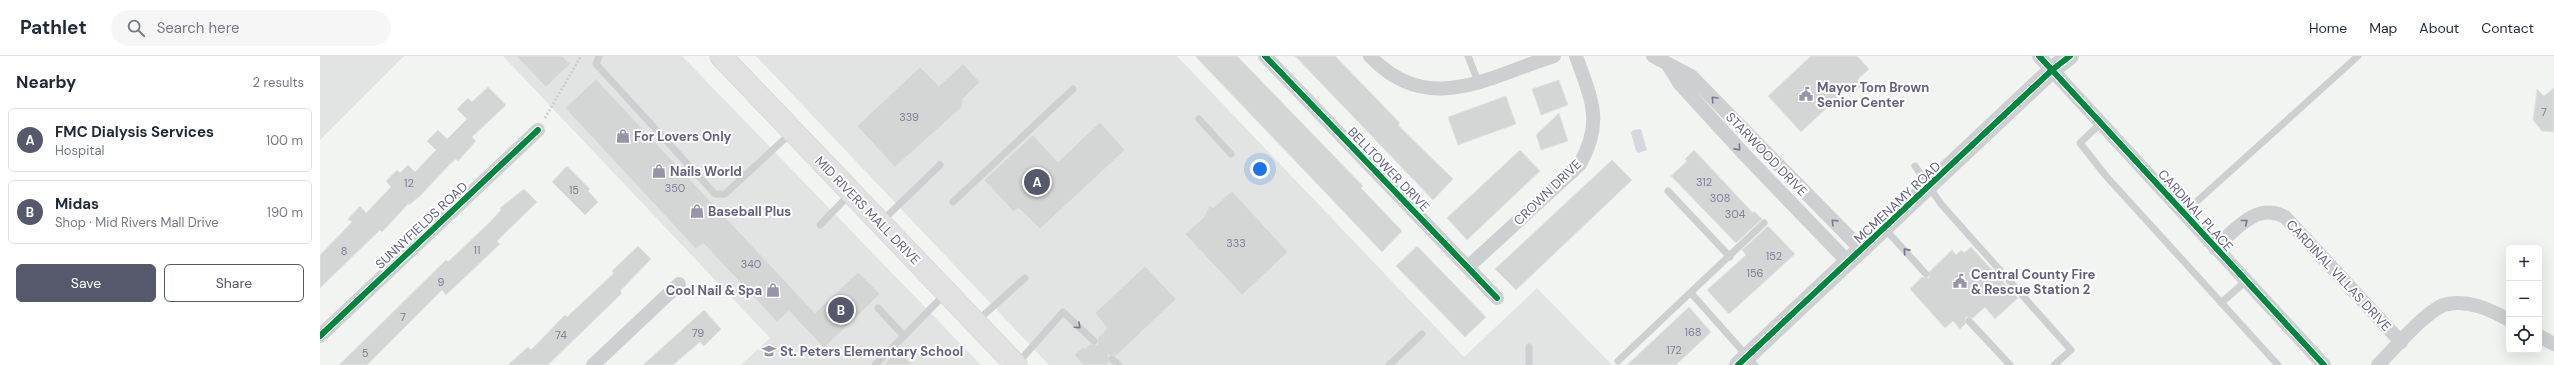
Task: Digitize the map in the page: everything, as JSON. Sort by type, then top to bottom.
[{"type":"main road","name":"MID RIVERS MALL DRIVE","points":[[723,57],[1016,365]]},
{"type":"street","name":"BELLTOWER DRIVE","points":[[1265,56],[1497,298]]},
{"type":"street","points":[[1370,56],[1379,65],[1400,79],[1420,87],[1444,90],[1478,84],[1554,56]]},
{"type":"street","name":"CROWN DRIVE","points":[[1468,267],[1580,164],[1591,145],[1594,123],[1592,102],[1576,56]]},
{"type":"street","name":"STARWOOD DRIVE","points":[[1653,56],[1691,76],[1862,250]]},
{"type":"street","name":"CARDINAL PLACE","points":[[2038,56],[2323,365]]},
{"type":"street","name":"MCMENAMY ROAD","points":[[1747,362],[1848,262],[1930,187],[2052,70],[2070,56]]},
{"type":"street","name":"STARWOOD DRIVE","points":[[1668,65],[1685,90],[1848,262]]},
{"type":"street","name":"SUNNYFIELDS ROAD","points":[[320,336],[538,130]]},
{"type":"street","name":"CARDINAL VILLAS DRIVE","points":[[2215,248],[2253,216],[2261,212],[2278,213],[2285,217],[2401,342]]},
{"type":"street","points":[[593,365],[679,284]]},
{"type":"street","points":[[2378,365],[2423,320],[2444,305],[2466,303],[2494,312],[2506,318]]},
{"type":"street","points":[[2542,338],[2553,343]]},
{"type":"lane","points":[[599,56],[596,64],[715,194],[725,194],[793,131]]},
{"type":"lane","points":[[1468,56],[1478,84]]},
{"type":"lane","points":[[2184,213],[2358,56]]},
{"type":"lane","points":[[953,202],[1073,89]]},
{"type":"lane","points":[[1200,119],[1231,154]]},
{"type":"lane","points":[[2101,124],[2080,143],[2106,176],[2278,365]]},
{"type":"lane","points":[[880,223],[940,165]]},
{"type":"lane","points":[[1915,166],[1941,204],[2070,350],[2054,365]]},
{"type":"lane","points":[[1668,191],[1730,257]]},
{"type":"lane","points":[[820,225],[852,192]]},
{"type":"lane","points":[[1618,361],[1730,257],[1764,223]]},
{"type":"lane","points":[[1885,229],[1926,274]]},
{"type":"lane","points":[[976,323],[1025,278]]},
{"type":"lane","points":[[2221,303],[2246,281]]},
{"type":"lane","points":[[875,365],[946,292]]},
{"type":"lane","points":[[1690,293],[1747,362]]},
{"type":"lane","points":[[878,308],[904,336]]},
{"type":"lane","points":[[1016,365],[1063,312],[1094,341]]},
{"type":"lane","points":[[1969,321],[2010,365]]},
{"type":"lane","points":[[1389,365],[1422,334]]},
{"type":"lane","points":[[1529,347],[1529,365]]},
{"type":"lane","points":[[1112,359],[1119,365]]},
{"type":"path","points":[[538,130],[581,56]]},
{"type":"shaded area","points":[[320,56],[404,56],[320,140]]},
{"type":"shaded area","points":[[503,56],[682,56],[981,365],[741,365],[770,338]]},
{"type":"shaded area","points":[[756,56],[1177,56],[1464,357],[1537,288],[1612,365],[1049,365]]},
{"type":"shaded area","points":[[1641,129],[1647,150],[1638,153],[1636,151],[1631,133],[1633,130]]},
{"type":"building","points":[[516,56],[562,56],[570,64],[546,87]]},
{"type":"building","points":[[1195,56],[1237,56],[1363,186],[1361,188],[1402,231],[1382,252]]},
{"type":"building","points":[[1295,56],[1335,56],[1400,123],[1398,125],[1453,179],[1433,200]]},
{"type":"building","name":"Mayor Tom Brown Senior Center","points":[[1811,56],[1857,56],[1869,69],[1858,79],[1863,84],[1854,92],[1849,87],[1801,132],[1768,96]]},
{"type":"building","points":[[963,64],[980,82],[963,99],[962,107],[895,167],[857,126],[920,67],[939,86]]},
{"type":"building","points":[[596,79],[815,313],[858,272],[880,294],[824,348],[789,311],[777,322],[703,243],[696,249],[565,108]]},
{"type":"building","points":[[1559,80],[1568,105],[1541,115],[1532,89]]},
{"type":"building","points":[[488,87],[506,105],[472,137],[476,141],[458,161],[456,159],[450,164],[420,196],[409,205],[408,204],[382,232],[380,230],[320,288],[320,255],[352,222],[348,219],[360,206],[366,213],[391,187],[386,181],[397,170],[400,173],[408,165],[415,172],[436,150],[427,141],[438,130],[447,139],[467,119],[457,109],[468,98],[472,102]]},
{"type":"building","points":[[2554,88],[2554,132],[2542,131],[2533,120],[2537,89],[2544,96]]},
{"type":"building","points":[[1506,96],[1516,124],[1458,145],[1448,117]]},
{"type":"building","points":[[1559,113],[1568,141],[1541,150],[1536,135]]},
{"type":"building","points":[[1100,122],[1125,150],[1040,229],[1018,208],[1014,212],[984,180],[1033,135],[1058,162]]},
{"type":"building","points":[[1520,150],[1540,171],[1467,240],[1447,218]]},
{"type":"building","points":[[1694,150],[1753,213],[1754,211],[1762,219],[1736,243],[1671,176],[1687,161],[1685,159]]},
{"type":"building","points":[[1612,160],[1632,180],[1516,290],[1495,269]]},
{"type":"building","points":[[567,166],[590,189],[588,191],[598,202],[585,215],[552,182]]},
{"type":"building","points":[[524,189],[537,202],[497,241],[500,244],[446,295],[442,290],[367,365],[339,365],[446,260],[448,262],[491,221],[501,210],[500,208]]},
{"type":"building","points":[[1232,191],[1288,252],[1242,295],[1185,234],[1204,217],[1210,205],[1213,208]]},
{"type":"building","points":[[1768,226],[1795,254],[1729,314],[1707,290],[1746,255],[1742,250]]},
{"type":"building","points":[[638,246],[651,259],[620,291],[622,293],[548,365],[508,365],[528,347],[531,350],[565,315],[567,317],[614,273],[612,271]]},
{"type":"building","points":[[1417,246],[1486,317],[1465,337],[1396,266]]},
{"type":"building","name":"Central County Fire & Rescue Station 2","points":[[1971,247],[2018,298],[1995,319],[1985,307],[1973,318],[1966,317],[1965,324],[1960,329],[1953,321],[1945,328],[1910,289],[1922,277],[1929,278],[1930,271],[1952,250],[1956,255],[1961,250],[1964,253]]},
{"type":"building","points":[[1145,266],[1176,299],[1116,356],[1108,355],[1109,363],[1106,365],[1083,365],[1074,355],[1083,347],[1085,349],[1090,344],[1097,345],[1098,338],[1107,328],[1095,313]]},
{"type":"building","points":[[1689,307],[1711,332],[1676,365],[1627,365]]},
{"type":"building","points":[[704,310],[721,329],[704,346],[700,342],[673,365],[643,365]]},
{"type":"building","points":[[898,350],[912,365],[883,365]]},
{"type":"cycle path","points":[[1265,56],[1497,298]]},
{"type":"cycle path","points":[[2039,56],[2324,365]]},
{"type":"cycle path","points":[[1738,365],[2052,70],[2070,56]]},
{"type":"cycle path","points":[[320,336],[538,130]]},
{"type":"place","name":"Mayor Tom Brown Senior Center","points":[[1806,94]]},
{"type":"place","name":"For Lovers Only","points":[[623,136]]},
{"type":"place","name":"Nails World","points":[[659,171]]},
{"type":"place","name":"FMC Dialysis Services","points":[[1037,182]]},
{"type":"place","name":"Baseball Plus","points":[[697,211]]},
{"type":"place","name":"Central County Fire & Rescue Station 2","points":[[1960,281]]},
{"type":"place","name":"Cool Nail & Spa","points":[[773,290]]},
{"type":"place","name":"Midas","points":[[841,310]]},
{"type":"place","name":"St. Peters Elementary School","points":[[769,351]]}]
